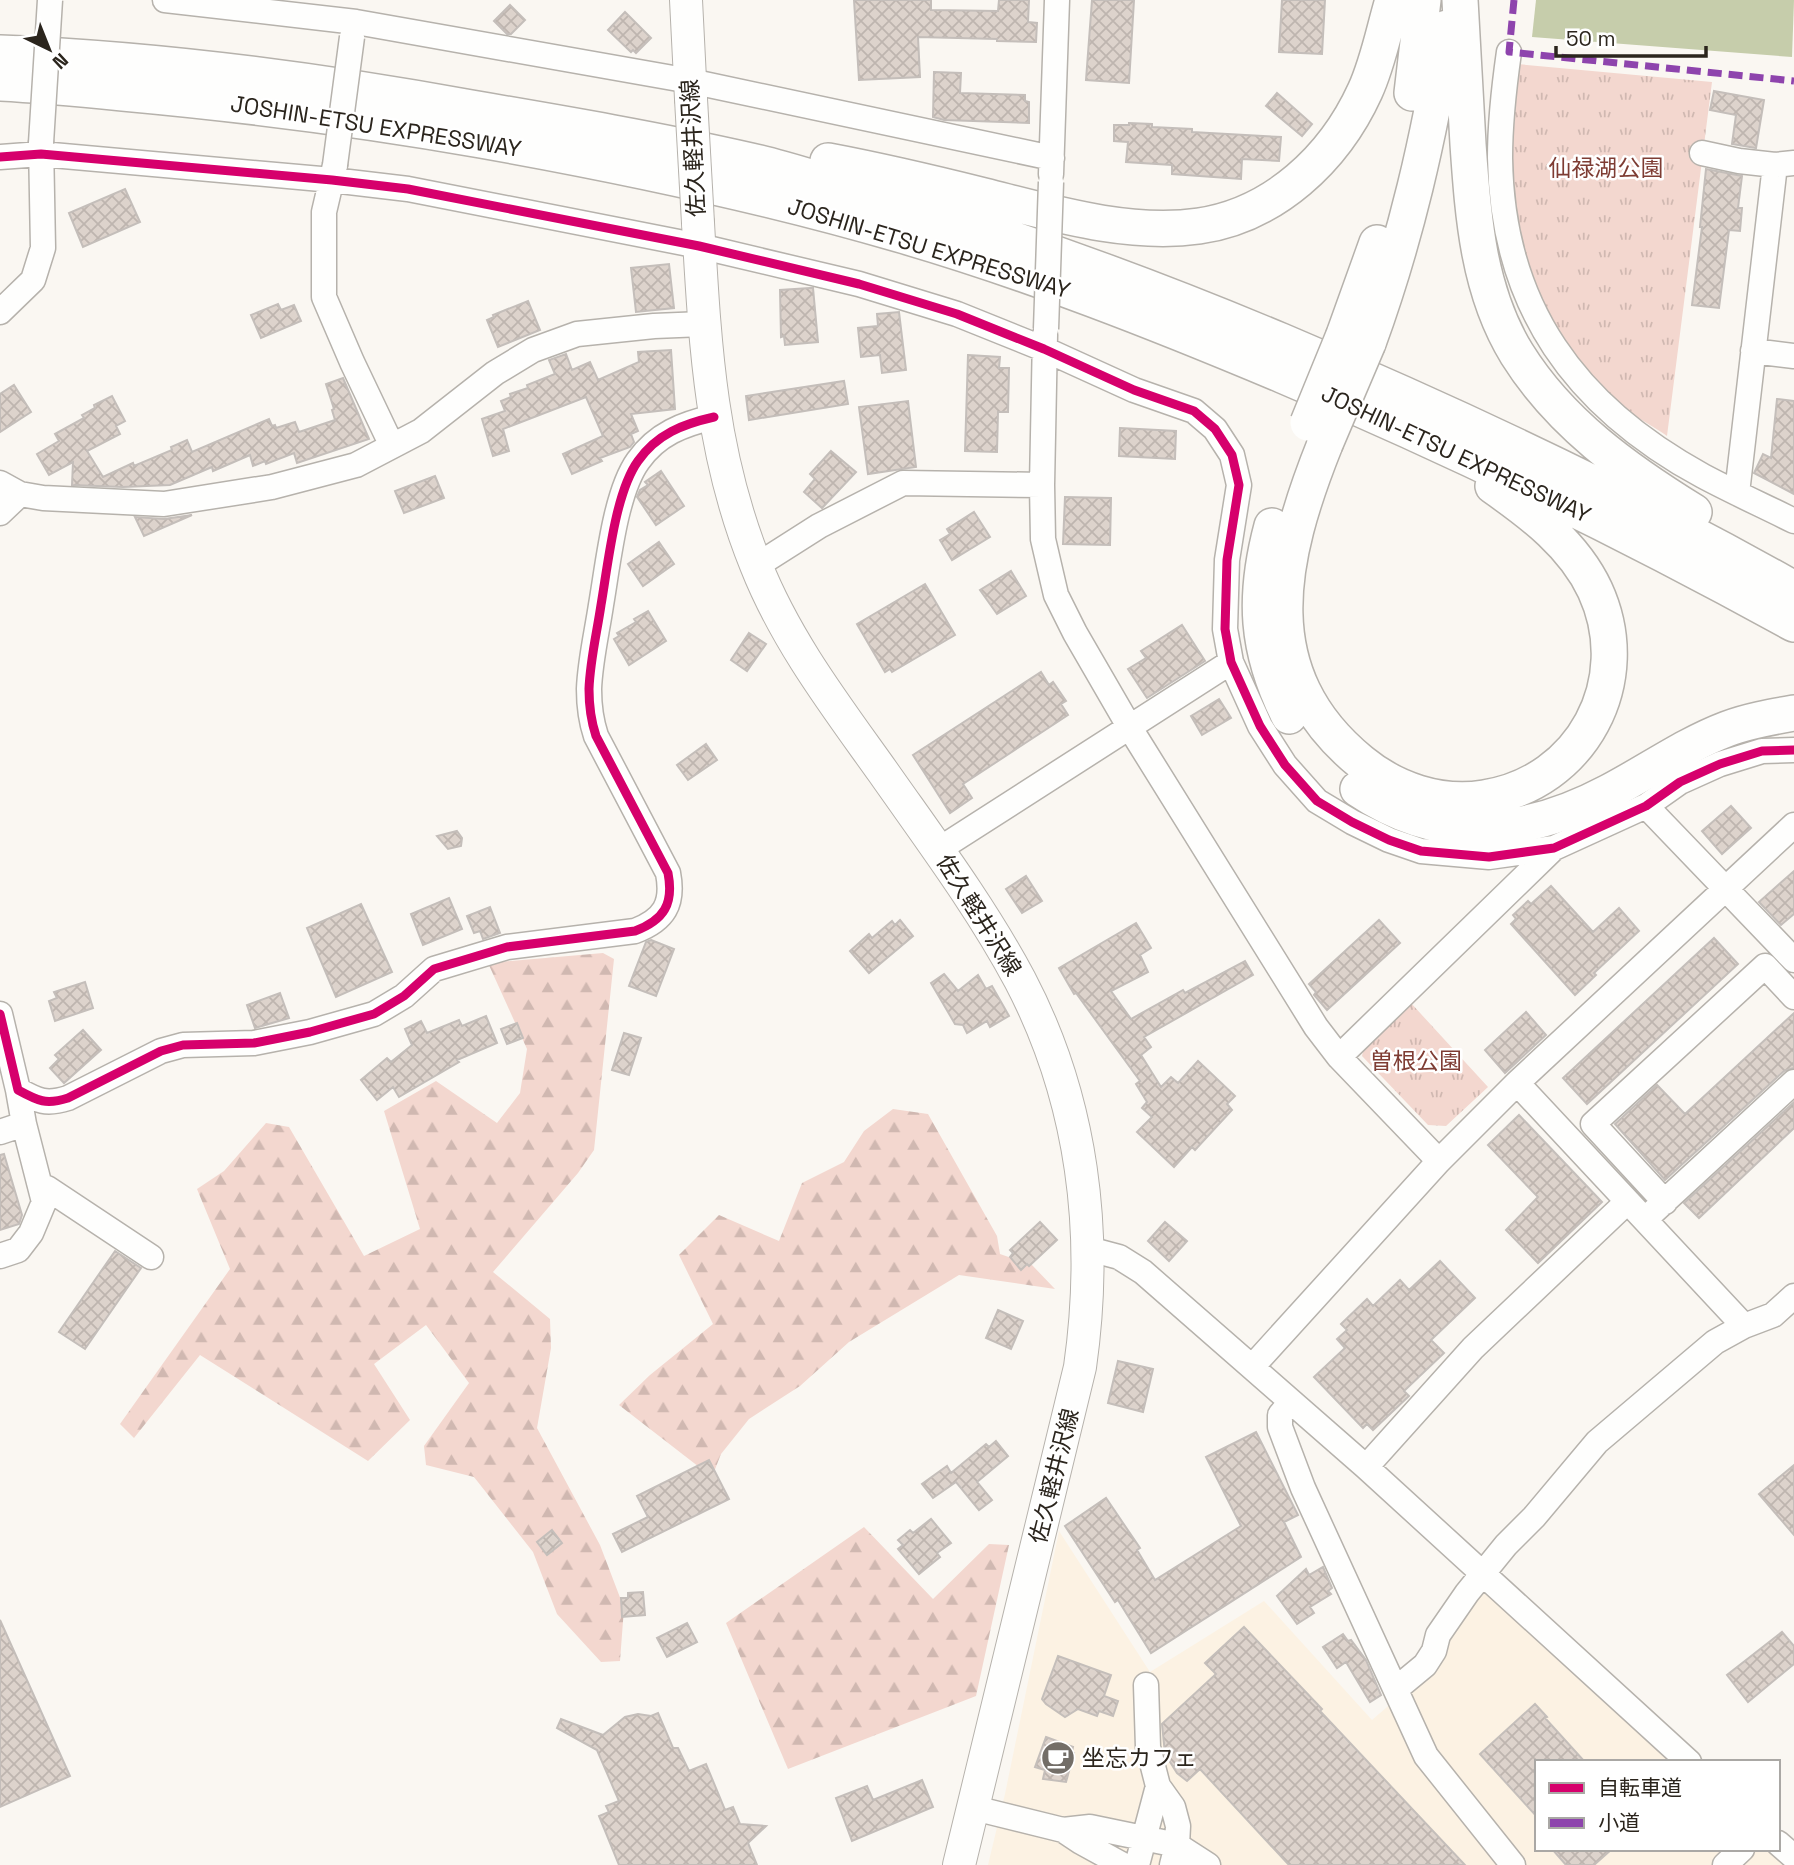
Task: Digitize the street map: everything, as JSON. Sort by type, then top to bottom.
[{"type":"highway","points":[[565,124],[772,150],[907,177],[1067,216],[1132,227],[1199,226],[1231,218],[1260,206],[1285,191],[1333,146],[1366,89],[1392,0]]},
{"type":"highway","points":[[1356,339],[1400,155],[1418,53],[1423,0]]},
{"type":"highway","points":[[1451,0],[1431,124],[1398,256],[1356,339],[1315,438],[1275,516],[1261,578],[1261,637],[1266,664],[1277,692],[1291,720],[1308,744],[1328,765],[1374,800],[1434,824],[1479,828],[1503,828],[1538,822],[1610,791],[1692,745],[1728,729],[1794,713]]},
{"type":"highway","points":[[1460,0],[1476,236],[1491,298],[1516,353],[1553,401],[1604,451],[1651,485],[1794,571]]},
{"type":"highway","name":"JOSHIN-ETSU EXPRESSWAY","points":[[0,53],[206,69],[385,93],[565,124],[754,162],[912,206],[1068,257],[1214,313],[1404,394],[1535,455],[1794,589]]},
{"type":"highway","name":"JOSHIN-ETSU EXPRESSWAY","points":[[0,83],[207,100],[384,123],[562,155],[758,196],[901,234],[1064,289],[1202,341],[1367,411],[1631,536],[1794,624]]},
{"type":"highway","points":[[1064,289],[1446,459],[1492,485],[1547,527],[1582,567],[1595,589],[1604,610],[1610,657],[1608,680],[1590,727],[1558,765],[1534,782],[1509,792],[1463,800],[1418,793],[1385,779],[1347,751],[1327,730],[1309,703],[1295,674],[1287,642],[1284,608],[1294,531],[1307,489],[1315,438]]},
{"type":"main road","name":"佐久軽井沢線","points":[[687,0],[703,324],[714,417],[731,494],[756,566],[773,602],[818,680],[938,850],[1003,950],[1048,1043],[1068,1101],[1077,1142],[1089,1250],[1089,1290],[1080,1367],[959,1865]]},
{"type":"street","points":[[0,312],[33,280],[43,248],[41,149],[50,0]]},
{"type":"street","points":[[165,0],[356,20],[1052,169]]},
{"type":"street","points":[[1057,0],[1042,485],[1043,539],[1056,595],[1074,633],[1130,728],[1316,1027],[1339,1057],[1439,1161]]},
{"type":"street","points":[[356,20],[333,172],[324,212],[324,297],[392,446]]},
{"type":"street","points":[[1509,52],[1503,96],[1500,158],[1502,189],[1511,249],[1532,310],[1567,367],[1611,413],[1703,476],[1794,521]]},
{"type":"street","points":[[0,157],[41,149],[333,172],[408,189],[698,234],[1045,339],[1134,390],[1194,411],[1216,429],[1232,455],[1239,485],[1227,560],[1225,629],[1231,662],[1260,726],[1284,765],[1317,801],[1389,839],[1421,851],[1489,857],[1555,848],[1647,806],[1680,782],[1720,764],[1762,751],[1794,750]]},
{"type":"street","points":[[1702,153],[1739,161],[1784,164],[1753,351],[1737,493]]},
{"type":"street","points":[[0,513],[10,488],[43,498],[164,504],[272,487],[356,465],[421,431],[454,402],[533,349],[578,334],[703,324]]},
{"type":"street","points":[[1753,351],[1794,356]]},
{"type":"street","points":[[18,1090],[38,1101],[55,1102],[161,1051],[184,1045],[254,1043],[310,1032],[374,1014],[404,996],[434,969],[446,965],[507,947],[635,931],[650,925],[669,902],[671,887],[668,873],[596,736],[592,723],[590,678],[610,554],[628,481],[638,462],[664,436],[688,423],[714,417]]},
{"type":"street","points":[[756,566],[819,526],[903,483],[1042,485]]},
{"type":"street","points":[[938,850],[1231,662]]},
{"type":"street","points":[[1647,806],[1794,960]]},
{"type":"street","points":[[1252,1367],[1439,1161],[1517,1083],[1794,825]]},
{"type":"street","points":[[1339,1057],[1555,848]]},
{"type":"street","points":[[1665,1202],[1592,1124],[1765,966],[1794,997]]},
{"type":"street","points":[[0,1014],[44,1202],[31,1233],[18,1250],[0,1256]]},
{"type":"street","points":[[1645,1220],[1794,1082]]},
{"type":"street","points":[[1517,1083],[1744,1326]]},
{"type":"street","points":[[0,1132],[24,1124]]},
{"type":"street","points":[[41,1188],[47,1188],[151,1257]]},
{"type":"street","points":[[1366,1468],[1473,1348],[1627,1202]]},
{"type":"street","points":[[1089,1250],[1119,1257],[1143,1272],[1366,1468],[1687,1760]]},
{"type":"street","points":[[1396,1689],[1425,1665],[1448,1617],[1482,1573],[1534,1517],[1597,1442],[1716,1342],[1744,1326],[1773,1315],[1794,1296]]},
{"type":"street","points":[[1290,1403],[1280,1415],[1279,1427],[1284,1440],[1303,1488],[1426,1756],[1513,1865]]},
{"type":"street","points":[[1146,1685],[1147,1747],[1158,1786],[1173,1807],[1178,1826],[1175,1855]]},
{"type":"street","points":[[1136,1865],[1158,1786]]},
{"type":"street","points":[[974,1808],[1063,1829],[1090,1826],[1145,1838],[1175,1855],[1208,1865]]},
{"type":"street","points":[[1063,1829],[1122,1865]]},
{"type":"street","points":[[1780,1845],[1794,1857]]},
{"type":"street","points":[[1725,1865],[1740,1851]]},
{"type":"shaded area","points":[[1536,0],[1794,0],[1792,57],[1532,37]]},
{"type":"shaded area","points":[[1059,1531],[1150,1672],[1264,1601],[1372,1720],[1417,1681],[1485,1588],[1670,1760],[1535,1760],[1535,1851],[1770,1851],[1786,1865],[988,1865]]},
{"type":"green space","name":"仙禄湖公園","points":[[1517,64],[1712,82],[1667,436],[1628,410],[1575,354],[1556,325],[1528,263],[1513,196],[1511,160]]},
{"type":"green space","points":[[603,953],[614,959],[594,1150],[578,1173],[493,1272],[550,1319],[551,1348],[537,1428],[600,1545],[624,1608],[620,1661],[601,1662],[557,1614],[533,1552],[474,1477],[426,1465],[424,1446],[469,1383],[426,1325],[374,1364],[410,1420],[368,1461],[200,1355],[134,1438],[120,1424],[230,1269],[197,1189],[224,1171],[266,1123],[289,1127],[364,1256],[420,1229],[384,1111],[436,1081],[497,1123],[520,1093],[527,1049],[488,963]]},
{"type":"green space","name":"曽根公園","points":[[1410,1002],[1488,1087],[1446,1126],[1428,1125],[1362,1056],[1364,1047]]},
{"type":"green space","points":[[893,1109],[928,1114],[997,1236],[1000,1254],[1032,1265],[1055,1289],[959,1275],[849,1342],[800,1386],[749,1419],[721,1454],[712,1477],[619,1405],[650,1375],[713,1324],[679,1255],[719,1215],[779,1241],[802,1183],[844,1162],[864,1131]]},
{"type":"green space","points":[[864,1527],[933,1599],[989,1544],[1009,1545],[976,1696],[788,1769],[726,1623]]},
{"type":"building","points":[[854,0],[931,0],[931,10],[998,11],[999,0],[1029,0],[1028,22],[1037,23],[1036,42],[918,37],[920,77],[859,80]]},
{"type":"building","points":[[1092,0],[1134,0],[1129,83],[1086,80]]},
{"type":"building","points":[[1282,0],[1325,0],[1322,54],[1279,52]]},
{"type":"building","points":[[510,5],[525,20],[511,34],[507,34],[494,21]]},
{"type":"building","points":[[625,12],[651,38],[636,53],[633,50],[631,52],[608,30]]},
{"type":"building","points":[[934,72],[961,73],[960,93],[1025,95],[1025,101],[1029,102],[1029,123],[944,120],[933,117]]},
{"type":"building","points":[[1714,91],[1764,100],[1756,148],[1732,144],[1736,115],[1710,110]]},
{"type":"building","points":[[1277,93],[1312,124],[1302,136],[1266,106]]},
{"type":"building","points":[[1129,123],[1192,129],[1192,132],[1281,137],[1279,161],[1242,159],[1241,179],[1172,174],[1172,165],[1126,162],[1128,142],[1114,141],[1114,125]]},
{"type":"building","points":[[1706,169],[1742,176],[1738,208],[1742,208],[1740,231],[1729,230],[1719,308],[1692,305]]},
{"type":"building","points":[[125,189],[140,222],[83,247],[69,213]]},
{"type":"building","points":[[669,264],[674,308],[636,312],[631,268]]},
{"type":"building","points":[[813,288],[818,342],[785,345],[784,336],[781,337],[780,290]]},
{"type":"building","points":[[528,301],[540,330],[498,347],[487,320]]},
{"type":"building","points":[[278,304],[281,310],[294,305],[301,321],[261,338],[251,315]]},
{"type":"building","points":[[899,312],[906,370],[882,373],[880,355],[861,357],[858,328],[878,326],[877,314]]},
{"type":"building","points":[[671,350],[675,409],[631,414],[638,431],[631,434],[634,442],[630,447],[600,458],[602,461],[572,474],[563,454],[603,436],[586,397],[503,429],[509,451],[493,456],[482,419],[505,411],[501,401],[511,397],[510,394],[555,374],[549,360],[566,354],[572,370],[590,362],[598,380],[639,362],[638,352]]},
{"type":"building","points":[[968,355],[1000,357],[999,368],[1009,368],[1008,412],[998,412],[997,452],[965,451]]},
{"type":"building","points":[[343,378],[369,439],[297,463],[294,453],[253,466],[250,455],[213,471],[212,467],[170,485],[123,487],[72,485],[73,462],[49,475],[37,454],[59,441],[55,434],[84,418],[82,415],[95,408],[94,405],[112,396],[125,421],[116,426],[120,434],[87,451],[103,477],[133,463],[134,466],[172,450],[171,447],[187,440],[192,452],[269,419],[276,428],[295,422],[299,432],[335,420],[326,384]]},
{"type":"building","points":[[844,381],[848,404],[749,420],[746,396]]},
{"type":"building","points":[[14,385],[31,412],[0,432],[0,394]]},
{"type":"building","points":[[1777,399],[1794,401],[1794,494],[1754,473],[1763,454],[1771,458]]},
{"type":"building","points":[[908,401],[916,467],[868,474],[859,407]]},
{"type":"building","points":[[1120,428],[1176,431],[1175,459],[1119,456]]},
{"type":"building","points":[[831,451],[856,472],[822,508],[804,492],[815,479],[810,474]]},
{"type":"building","points":[[661,471],[684,506],[656,525],[637,497],[640,490],[648,485],[645,482]]},
{"type":"building","points":[[435,476],[444,498],[404,513],[395,491]]},
{"type":"building","points":[[1065,497],[1111,498],[1110,545],[1063,544]]},
{"type":"building","points":[[974,512],[990,537],[952,560],[940,540],[950,534],[947,529]]},
{"type":"building","points":[[192,515],[144,536],[135,517],[164,519]]},
{"type":"building","points":[[659,542],[674,564],[643,586],[628,564]]},
{"type":"building","points":[[1011,571],[1026,596],[997,614],[980,590]]},
{"type":"building","points":[[925,584],[955,635],[892,672],[890,669],[885,672],[857,624]]},
{"type":"building","points":[[648,611],[666,641],[629,665],[614,639],[619,636],[617,633],[636,622],[634,619]]},
{"type":"building","points":[[1182,625],[1205,661],[1147,698],[1128,669],[1146,658],[1141,651]]},
{"type":"building","points":[[749,633],[766,644],[747,671],[731,660]]},
{"type":"building","points":[[1041,672],[1049,685],[1053,682],[1066,701],[1061,704],[1068,715],[963,784],[972,798],[950,813],[913,755]]},
{"type":"building","points":[[1219,699],[1231,718],[1202,735],[1191,716]]},
{"type":"building","points":[[706,744],[717,760],[688,780],[677,765]]},
{"type":"building","points":[[1731,806],[1751,828],[1722,854],[1702,831]]},
{"type":"building","points":[[457,831],[462,838],[461,846],[448,849],[437,836]]},
{"type":"building","points":[[1794,871],[1794,914],[1781,925],[1759,902]]},
{"type":"building","points":[[1026,876],[1042,901],[1022,913],[1006,889]]},
{"type":"building","points":[[1551,886],[1593,932],[1619,908],[1639,931],[1594,973],[1596,975],[1575,995],[1511,924],[1516,919],[1513,915],[1528,901],[1531,904]]},
{"type":"building","points":[[449,898],[462,929],[423,945],[411,914]]},
{"type":"building","points":[[361,904],[392,972],[336,997],[307,928]]},
{"type":"building","points":[[490,907],[500,933],[483,939],[480,931],[474,933],[467,916]]},
{"type":"building","points":[[900,920],[913,936],[869,973],[850,951],[869,934],[872,938],[892,921],[895,925]]},
{"type":"building","points":[[1379,920],[1400,943],[1327,1010],[1314,995],[1316,992],[1309,984]]},
{"type":"building","points":[[1136,923],[1151,948],[1140,955],[1148,972],[1111,991],[1131,1019],[1183,990],[1185,993],[1245,961],[1253,975],[1144,1037],[1151,1047],[1141,1055],[1161,1087],[1171,1077],[1178,1083],[1198,1061],[1235,1096],[1227,1104],[1232,1110],[1195,1150],[1192,1147],[1174,1167],[1137,1132],[1152,1117],[1142,1108],[1147,1102],[1136,1084],[1140,1081],[1076,993],[1074,994],[1059,968]]},
{"type":"building","points":[[1714,938],[1738,964],[1587,1104],[1563,1078]]},
{"type":"building","points":[[651,940],[674,949],[656,996],[629,986],[646,942]]},
{"type":"building","points":[[944,974],[958,991],[978,975],[986,989],[992,986],[1009,1016],[990,1027],[987,1021],[967,1033],[963,1025],[955,1024],[931,983]]},
{"type":"building","points":[[85,982],[93,1008],[55,1021],[49,1001],[57,998],[54,992]]},
{"type":"building","points":[[280,993],[289,1018],[255,1028],[247,1005]]},
{"type":"building","points":[[1526,1012],[1546,1035],[1505,1073],[1485,1050]]},
{"type":"building","points":[[1794,1013],[1794,1068],[1784,1071],[1665,1180],[1615,1124],[1657,1085],[1685,1114]]},
{"type":"building","points":[[486,1016],[497,1043],[457,1060],[459,1062],[399,1097],[393,1087],[377,1100],[361,1080],[387,1058],[391,1062],[412,1045],[405,1029],[421,1021],[427,1033],[459,1020],[462,1026]]},
{"type":"building","points":[[517,1023],[523,1038],[507,1044],[501,1029]]},
{"type":"building","points":[[83,1030],[101,1050],[64,1083],[50,1068],[59,1059],[55,1055]]},
{"type":"building","points":[[624,1033],[641,1038],[629,1075],[612,1070]]},
{"type":"building","points":[[1794,1102],[1794,1128],[1699,1218],[1684,1203]]},
{"type":"building","points":[[1519,1115],[1602,1202],[1538,1263],[1506,1230],[1538,1197],[1488,1145]]},
{"type":"building","points":[[4,1154],[22,1215],[19,1224],[0,1230],[0,1155]]},
{"type":"building","points":[[1040,1222],[1057,1240],[1021,1270],[1010,1257],[1013,1253],[1010,1250]]},
{"type":"building","points":[[1165,1222],[1187,1241],[1169,1261],[1148,1241]]},
{"type":"building","points":[[115,1251],[141,1268],[85,1349],[59,1332]]},
{"type":"building","points":[[1440,1261],[1475,1298],[1431,1340],[1444,1353],[1404,1391],[1409,1396],[1373,1430],[1367,1424],[1363,1428],[1314,1377],[1345,1348],[1337,1339],[1347,1330],[1341,1324],[1367,1299],[1373,1306],[1400,1280],[1409,1290]]},
{"type":"building","points":[[998,1310],[1023,1321],[1011,1349],[986,1338]]},
{"type":"building","points":[[1118,1361],[1153,1369],[1143,1412],[1108,1403]]},
{"type":"building","points":[[1256,1432],[1298,1515],[1284,1522],[1301,1557],[1151,1653],[1118,1600],[1115,1602],[1065,1526],[1106,1498],[1140,1548],[1137,1550],[1155,1580],[1241,1526],[1206,1457]]},
{"type":"building","points":[[996,1441],[1008,1456],[977,1482],[992,1500],[979,1510],[956,1482],[933,1498],[922,1484],[947,1466],[951,1473],[986,1444],[989,1447]]},
{"type":"building","points":[[709,1460],[729,1499],[622,1552],[613,1534],[648,1517],[637,1496]]},
{"type":"building","points":[[1794,1465],[1794,1535],[1759,1494]]},
{"type":"building","points":[[931,1519],[951,1543],[937,1553],[940,1557],[919,1574],[898,1549],[903,1545],[898,1540],[910,1530],[913,1533]]},
{"type":"building","points":[[552,1530],[562,1543],[547,1555],[537,1542]]},
{"type":"building","points":[[1323,1567],[1332,1588],[1328,1591],[1331,1594],[1310,1607],[1314,1613],[1297,1624],[1277,1596],[1306,1569],[1309,1575]]},
{"type":"building","points":[[643,1592],[645,1615],[622,1617],[621,1598],[628,1598],[628,1593]]},
{"type":"building","points":[[0,1620],[70,1776],[0,1807]]},
{"type":"building","points":[[687,1623],[697,1642],[667,1657],[657,1638]]},
{"type":"building","points":[[1244,1627],[1465,1865],[1289,1865],[1200,1769],[1187,1781],[1177,1773],[1165,1754],[1162,1724],[1216,1674],[1205,1663]]},
{"type":"building","points":[[1782,1632],[1794,1646],[1794,1664],[1748,1702],[1727,1675]]},
{"type":"building","points":[[1343,1634],[1366,1660],[1381,1695],[1370,1702],[1346,1662],[1337,1668],[1323,1647]]},
{"type":"building","points":[[1058,1656],[1111,1675],[1104,1696],[1118,1701],[1113,1716],[1099,1711],[1097,1716],[1078,1709],[1065,1717],[1046,1704],[1042,1699]]},
{"type":"building","points":[[1535,1704],[1583,1760],[1535,1760],[1535,1815],[1480,1754]]},
{"type":"building","points":[[658,1713],[673,1748],[678,1748],[689,1771],[706,1764],[725,1810],[733,1807],[740,1824],[766,1826],[748,1843],[757,1865],[619,1865],[599,1816],[609,1812],[606,1806],[619,1801],[597,1750],[557,1728],[561,1719],[603,1735],[625,1717],[638,1714],[651,1716]]},
{"type":"building","points":[[1046,1737],[1073,1747],[1074,1753],[1066,1782],[1043,1779],[1045,1770],[1035,1767]]},
{"type":"building","points":[[922,1780],[933,1807],[852,1841],[836,1798],[867,1786],[873,1800]]},
{"type":"building","points":[[1554,1851],[1610,1851],[1594,1865],[1566,1865]]},
{"type":"marked path","points":[[1514,0],[1509,52],[1794,81]]},
{"type":"cycle path","points":[[0,157],[41,154],[408,189],[699,246],[859,284],[957,314],[1044,349],[1134,390],[1194,411],[1215,429],[1232,455],[1239,485],[1227,560],[1225,629],[1231,662],[1260,726],[1285,765],[1317,801],[1389,840],[1421,851],[1489,857],[1554,848],[1646,806],[1680,782],[1720,764],[1762,751],[1794,750]]},
{"type":"cycle path","points":[[0,1014],[18,1090],[37,1099],[54,1101],[68,1098],[161,1051],[183,1045],[254,1043],[310,1032],[374,1014],[404,996],[434,969],[507,947],[635,931],[653,922],[668,902],[668,873],[596,736],[589,701],[591,668],[618,510],[630,475],[645,452],[662,437],[681,427],[714,417]]},
{"type":"place","name":"坐忘カフェ","points":[[1058,1758]]}]
